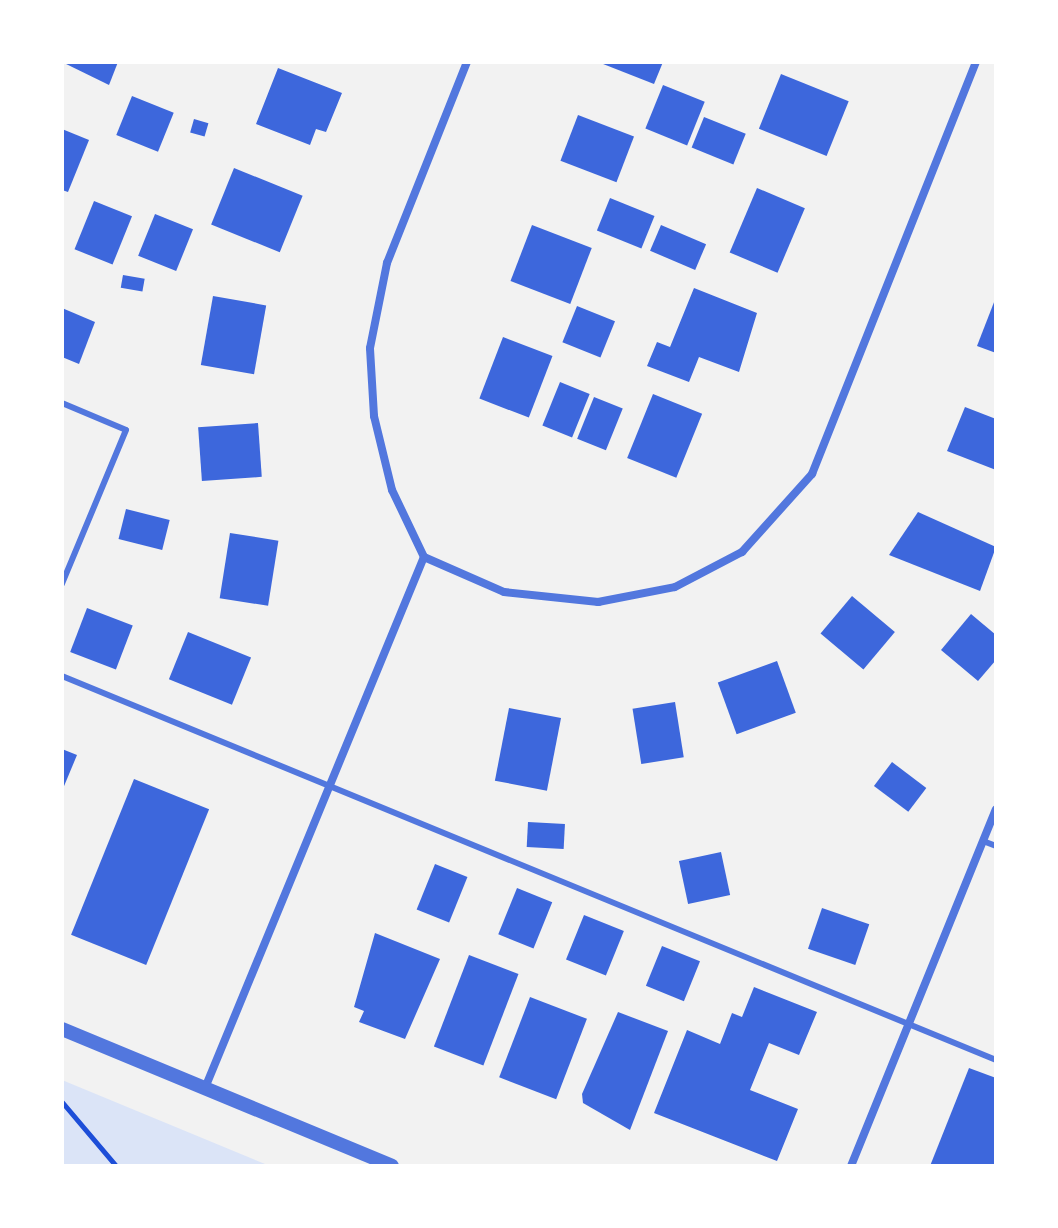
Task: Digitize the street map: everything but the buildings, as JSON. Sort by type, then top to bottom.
[{"type":"street","points":[[467,62],[387,263],[370,348],[374,416],[388,475],[424,557],[504,592],[598,602],[675,587],[742,552],[812,474],[976,62]]},
{"type":"street","points":[[205,1088],[326,785],[424,557]]},
{"type":"street","points":[[851,1166],[996,809]]},
{"type":"street","points":[[62,1029],[392,1166]]},
{"type":"lane","points":[[62,403],[126,430],[62,584]]},
{"type":"lane","points":[[62,676],[996,1060]]},
{"type":"lane","points":[[983,841],[996,846]]},
{"type":"path","points":[[62,1102],[116,1166]]},
{"type":"shaded area","points":[[62,1080],[270,1166],[62,1166]]}]
